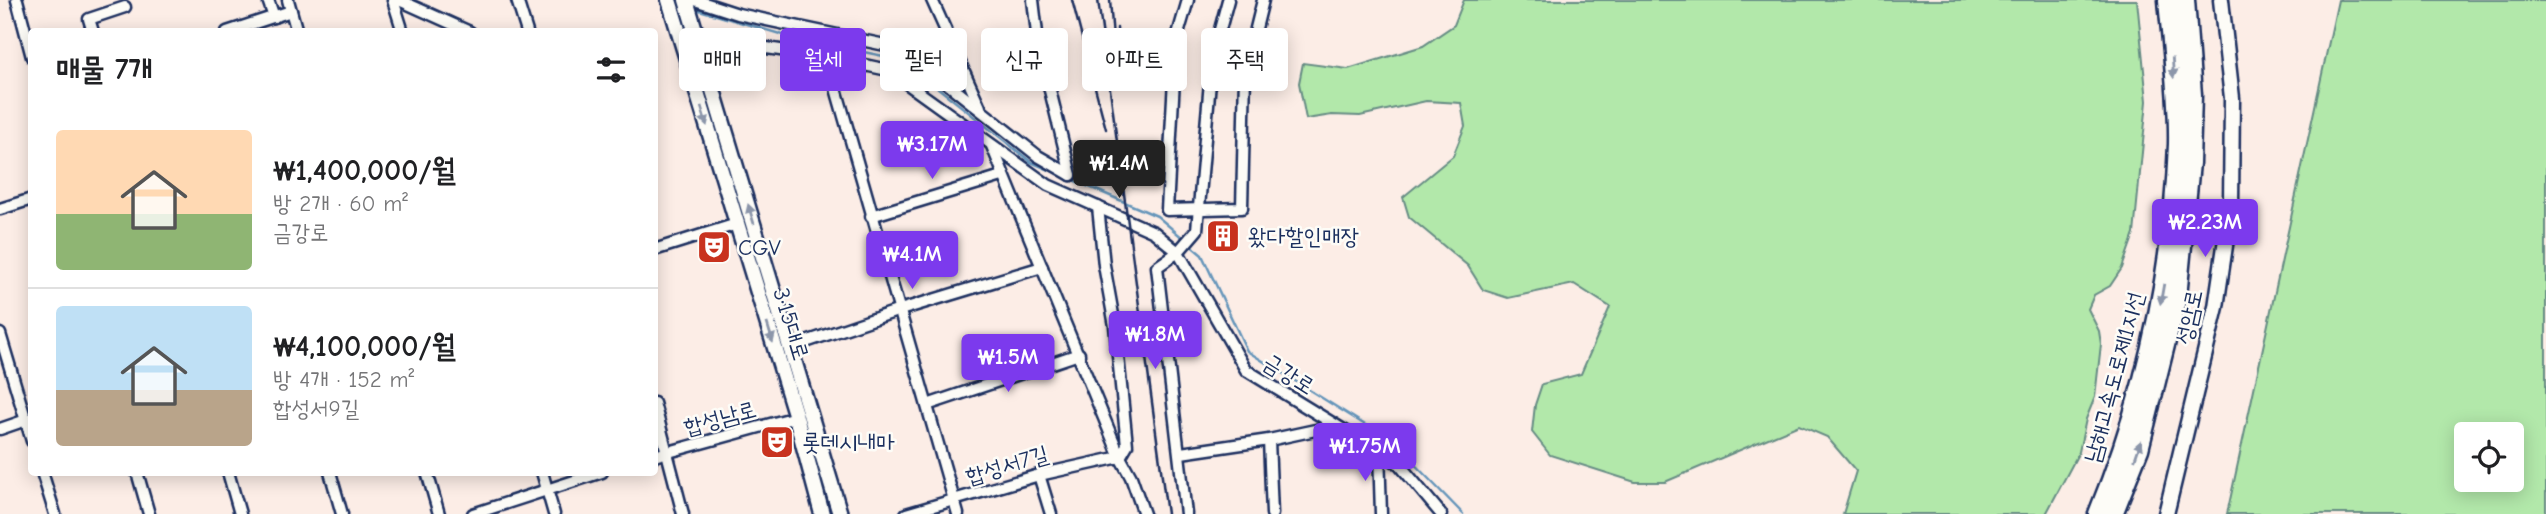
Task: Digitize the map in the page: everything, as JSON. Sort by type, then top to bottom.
[{"type":"highway","name":"남해고속도로제1지선","points":[[2098,514],[2117,468],[2139,398],[2154,338],[2168,261],[2178,142],[2168,0]]},
{"type":"highway","name":"남해고속도로제1지선","points":[[2113,514],[2139,449],[2177,297],[2190,163],[2192,95],[2185,0]]},
{"type":"main road","name":"3·15대로","points":[[669,0],[796,417],[822,514]]},
{"type":"main road","name":"3·15대로","points":[[686,0],[695,28]]},
{"type":"main road","name":"성암로","points":[[2166,514],[2216,307],[2231,205],[2232,98],[2221,0]]},
{"type":"main road","name":"3·15대로","points":[[714,91],[840,514]]},
{"type":"street","points":[[17,0],[28,42]]},
{"type":"street","points":[[268,0],[274,16]]},
{"type":"street","points":[[393,0],[402,28]]},
{"type":"street","points":[[398,0],[461,28]]},
{"type":"street","points":[[517,0],[526,28]]},
{"type":"street","points":[[695,0],[738,14],[904,49],[1038,156],[1071,175],[1038,42],[1034,0]]},
{"type":"street","points":[[932,0],[981,110]]},
{"type":"street","points":[[1188,0],[1176,41],[1167,210],[1242,208],[1245,73],[1263,0]]},
{"type":"street","points":[[1186,514],[1181,453],[1157,267],[1179,251],[1198,230],[1212,59],[1228,0]]},
{"type":"street","points":[[239,28],[274,16],[289,5],[296,28]]},
{"type":"street","points":[[92,28],[89,19],[125,7]]},
{"type":"street","points":[[29,23],[30,28]]},
{"type":"street","name":"금강로","points":[[866,65],[888,70],[1048,185],[1154,232],[1179,251],[1246,370],[1399,464],[1441,514]]},
{"type":"street","points":[[836,91],[958,514]]},
{"type":"street","points":[[992,145],[1002,176],[1120,457],[1131,477],[1144,514]]},
{"type":"street","points":[[871,216],[1002,176]]},
{"type":"street","points":[[0,209],[28,200]]},
{"type":"street","points":[[1098,207],[1104,265],[1115,326],[1127,445],[1120,457]]},
{"type":"street","points":[[658,249],[737,225]]},
{"type":"street","points":[[791,346],[1042,267]]},
{"type":"street","points":[[0,334],[28,419],[0,429]]},
{"type":"street","points":[[927,405],[1079,355]]},
{"type":"street","points":[[658,417],[683,514]]},
{"type":"street","name":"합성남로","points":[[658,455],[796,417]]},
{"type":"street","points":[[1181,453],[1269,440],[1334,426]]},
{"type":"street","points":[[1269,440],[1272,514]]},
{"type":"street","points":[[1378,451],[1381,514]]},
{"type":"street","name":"합성서7길","points":[[906,514],[1039,475],[1120,457]]},
{"type":"street","points":[[1039,475],[1051,514]]},
{"type":"street","points":[[43,476],[55,514]]},
{"type":"street","points":[[138,476],[149,514]]},
{"type":"street","points":[[229,476],[240,514]]},
{"type":"street","points":[[331,476],[342,514]]},
{"type":"street","points":[[428,476],[439,514]]},
{"type":"street","points":[[543,476],[554,514]]},
{"type":"street","points":[[473,514],[591,476]]},
{"type":"green space","points":[[1464,0],[2137,0],[2147,101],[2134,234],[2122,268],[2110,286],[2094,295],[2088,309],[2099,331],[2101,344],[2095,397],[2086,419],[2079,452],[2046,514],[1843,514],[1856,471],[1827,437],[1799,425],[1665,482],[1635,482],[1550,455],[1532,432],[1535,405],[1542,384],[1581,374],[1610,307],[1574,284],[1508,298],[1483,290],[1468,266],[1409,217],[1403,197],[1453,156],[1465,126],[1461,103],[1426,101],[1360,116],[1332,115],[1306,119],[1299,83],[1303,63],[1348,69],[1423,46],[1454,25]]},
{"type":"green space","points":[[2338,0],[2546,0],[2546,514],[2227,514]]},
{"type":"waterway","points":[[696,9],[790,37],[903,60],[1031,162],[1157,216],[1184,239]]},
{"type":"waterway","points":[[1189,244],[1202,255],[1247,351],[1394,443],[1463,514]]},
{"type":"railway","points":[[1072,0],[1106,129]]},
{"type":"railway","points":[[1098,0],[1167,514]]},
{"type":"railway","points":[[1110,0],[1112,28]]},
{"type":"place","name":"왔다할인매장","points":[[1223,236]]},
{"type":"place","name":"CGV","points":[[714,247]]},
{"type":"place","name":"롯데시내마","points":[[777,442]]}]
